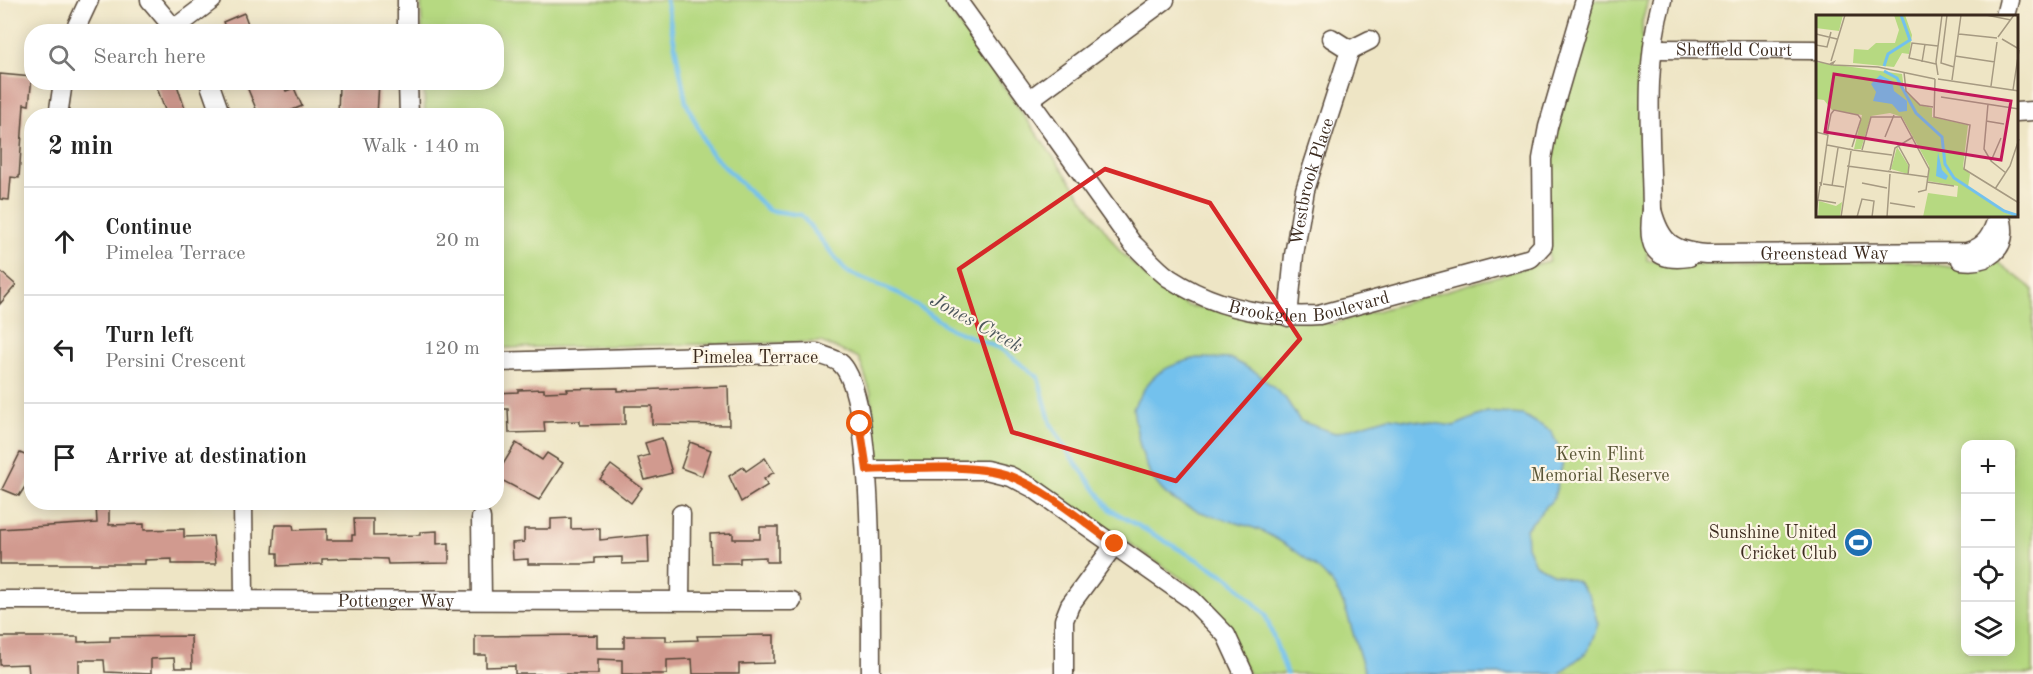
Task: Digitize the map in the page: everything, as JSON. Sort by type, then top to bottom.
[{"type":"street","points":[[78,24],[89,0]]},
{"type":"street","points":[[150,0],[171,24]]},
{"type":"street","points":[[183,24],[212,0]]},
{"type":"street","points":[[407,0],[407,24]]},
{"type":"street","name":"Brookglen Boulevard","points":[[957,0],[1132,243],[1168,277],[1206,299],[1260,314],[1288,317],[1319,315],[1531,258],[1544,245],[1542,159],[1548,128],[1585,0]]},
{"type":"street","points":[[1029,100],[1165,0]]},
{"type":"street","name":"Greenstead Way","points":[[1662,0],[1654,26],[1650,77],[1652,210],[1657,229],[1672,246],[1688,252],[1706,254],[1941,254],[1975,262],[1993,255],[2003,240],[2000,218]]},
{"type":"street","points":[[2005,15],[2009,0]]},
{"type":"street","points":[[1331,38],[1350,50],[1370,40]]},
{"type":"street","name":"Sheffield Court","points":[[1653,49],[1816,50]]},
{"type":"street","name":"Westbrook Place","points":[[1288,317],[1294,255],[1305,190],[1350,50]]},
{"type":"street","points":[[59,108],[62,90]]},
{"type":"street","points":[[212,90],[218,108]]},
{"type":"street","points":[[408,90],[409,108]]},
{"type":"street","points":[[2018,112],[2033,111]]},
{"type":"street","name":"Pimelea Terrace","points":[[504,362],[817,353],[839,362],[853,385],[867,470],[871,674]]},
{"type":"street","points":[[867,470],[986,470],[1010,476],[1034,488],[1115,544],[1206,614],[1226,635],[1244,674]]},
{"type":"street","points":[[243,510],[244,600]]},
{"type":"street","points":[[680,600],[681,514]]},
{"type":"street","points":[[481,518],[482,600]]},
{"type":"street","points":[[1064,674],[1064,620],[1070,604],[1115,544]]},
{"type":"street","name":"Pottenger Way","points":[[0,600],[792,601]]},
{"type":"highlighted area","points":[[1105,169],[1210,203],[1300,339],[1176,481],[1012,432],[959,269]]},
{"type":"green space","name":"Kevin Flint Memorial Reserve","points":[[421,0],[942,0],[1120,251],[1156,286],[1188,306],[1332,324],[1549,261],[1547,163],[1590,0],[1648,0],[1642,22],[1647,260],[1678,265],[1910,261],[1978,271],[1998,262],[2033,289],[2033,674],[1249,674],[1217,613],[1193,586],[1052,492],[968,461],[877,460],[871,393],[859,358],[821,342],[504,348],[504,108],[425,108],[424,90],[504,90],[504,24],[422,24]]},
{"type":"water","points":[[1197,358],[1232,359],[1257,373],[1286,399],[1300,421],[1335,433],[1389,417],[1454,426],[1487,412],[1523,415],[1551,431],[1564,458],[1554,498],[1526,529],[1527,546],[1535,564],[1554,574],[1577,581],[1590,597],[1598,624],[1588,651],[1559,674],[1366,674],[1342,601],[1329,580],[1314,565],[1263,532],[1179,503],[1161,489],[1149,471],[1139,440],[1133,408],[1145,387],[1158,374],[1174,365]]},
{"type":"building","points":[[244,13],[248,24],[224,24],[223,22]]},
{"type":"building","points":[[0,74],[24,76],[24,90],[31,90],[29,105],[24,104],[19,178],[11,177],[9,200],[0,199]]},
{"type":"building","points":[[158,90],[179,90],[185,108],[164,108]]},
{"type":"building","points":[[248,90],[295,90],[302,106],[297,108],[256,108]]},
{"type":"building","points":[[339,90],[379,90],[377,108],[338,108]]},
{"type":"building","points":[[0,271],[16,285],[0,304]]},
{"type":"building","points":[[728,386],[729,425],[652,424],[652,406],[625,406],[625,424],[580,425],[580,421],[544,422],[545,432],[509,433],[508,409],[504,409],[504,393],[544,389],[544,392],[618,388],[618,391]]},
{"type":"building","points":[[662,438],[672,473],[645,480],[638,458],[649,455],[645,443]]},
{"type":"building","points":[[690,442],[711,450],[702,476],[681,468]]},
{"type":"building","points":[[516,443],[542,460],[547,453],[563,463],[539,500],[504,481],[504,463]]},
{"type":"building","points":[[20,453],[24,455],[24,488],[19,496],[2,489]]},
{"type":"building","points":[[765,458],[774,472],[764,479],[768,485],[741,502],[729,476],[743,467],[746,471]]},
{"type":"building","points":[[611,465],[642,488],[631,503],[600,479]]},
{"type":"building","points":[[96,510],[109,510],[109,525],[144,524],[144,530],[184,529],[184,537],[213,536],[216,564],[172,564],[172,559],[145,560],[145,564],[0,564],[0,529],[97,523]]},
{"type":"building","points":[[571,518],[571,529],[600,528],[600,540],[648,535],[649,563],[622,564],[622,557],[595,558],[595,563],[583,564],[528,564],[528,559],[513,560],[512,543],[524,542],[524,529],[551,529],[551,519]]},
{"type":"building","points":[[354,519],[373,519],[373,536],[420,535],[420,532],[437,531],[437,544],[449,543],[449,563],[388,564],[387,559],[357,558],[322,559],[322,564],[278,566],[278,553],[273,553],[275,525],[293,525],[294,530],[327,529],[327,540],[352,540],[352,535],[355,535]]},
{"type":"building","points":[[760,527],[778,527],[778,562],[766,562],[766,557],[740,558],[740,563],[711,563],[710,534],[733,533],[733,539],[760,539]]},
{"type":"building","points":[[597,635],[597,648],[624,648],[624,636],[666,636],[666,641],[698,640],[697,636],[774,635],[774,663],[739,664],[739,674],[693,674],[692,659],[667,660],[667,674],[622,674],[622,660],[598,659],[598,674],[515,674],[515,666],[486,667],[486,655],[475,655],[475,636]]},
{"type":"building","points":[[191,636],[192,668],[175,668],[174,658],[151,659],[151,674],[105,672],[104,660],[79,660],[79,674],[29,674],[28,664],[0,665],[0,637],[78,637],[78,642],[110,641],[110,637]]},
{"type":"waterway","name":"Jones Creek","points":[[666,0],[686,102],[709,151],[768,210],[801,215],[847,272],[898,293],[951,329],[1001,349],[1038,377],[1051,424],[1071,457],[1111,510],[1231,579],[1265,614],[1287,674]]},
{"type":"place","name":"Sunshine United Cricket Club","points":[[1858,542]]},
{"type":"route","points":[[860,424],[867,470],[986,470],[1010,476],[1034,488],[1115,544]]}]
